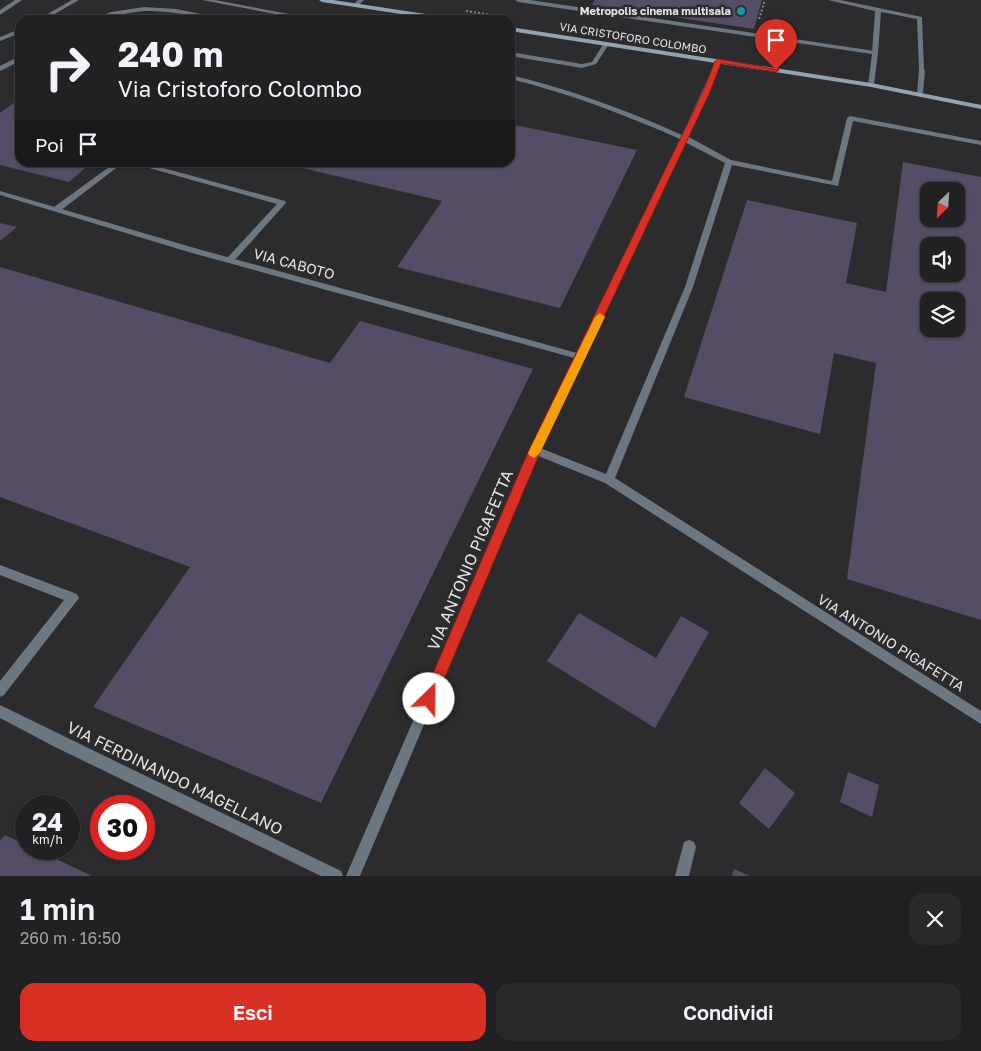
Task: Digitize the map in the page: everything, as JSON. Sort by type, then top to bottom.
[{"type":"main road","points":[[322,0],[420,15]]},
{"type":"main road","name":"VIA CRISTOFORO COLOMBO","points":[[515,30],[920,93],[981,107]]},
{"type":"street","points":[[0,13],[19,0]]},
{"type":"street","points":[[49,15],[76,0]]},
{"type":"street","points":[[205,0],[289,15]]},
{"type":"street","points":[[356,5],[361,0]]},
{"type":"street","name":"VIA CRISTOFORO COLOMBO","points":[[518,0],[875,53]]},
{"type":"street","points":[[831,0],[920,18],[922,70],[920,93]]},
{"type":"street","points":[[110,15],[129,10],[156,8],[198,15]]},
{"type":"street","points":[[871,85],[878,10]]},
{"type":"street","points":[[0,39],[15,33]]},
{"type":"street","points":[[515,55],[582,66],[594,63],[606,44]]},
{"type":"street","points":[[0,68],[15,60]]},
{"type":"street","name":"VIA ANTONIO PIGAFETTA","points":[[353,876],[535,450],[719,61]]},
{"type":"street","points":[[515,79],[538,83],[613,107],[684,138],[729,162],[835,184],[850,118],[981,143]]},
{"type":"street","points":[[609,480],[688,287],[729,162]]},
{"type":"street","points":[[57,209],[114,167]]},
{"type":"street","points":[[149,167],[282,203],[230,260]]},
{"type":"street","name":"VIA CABOTO","points":[[0,193],[230,260],[581,356]]},
{"type":"street","name":"VIA ANTONIO PIGAFETTA","points":[[535,450],[609,480],[981,718]]},
{"type":"street","points":[[0,570],[73,598],[0,691]]},
{"type":"street","name":"VIA FERDINANDO MAGELLANO","points":[[0,710],[68,746],[336,876]]},
{"type":"street","points":[[682,876],[689,847]]},
{"type":"building","points":[[595,0],[762,0],[754,29],[592,5]]},
{"type":"building","points":[[15,102],[15,167],[86,167],[69,182],[0,165],[0,113]]},
{"type":"building","points":[[515,125],[637,150],[560,308],[397,267],[442,201],[298,167],[515,167]]},
{"type":"building","points":[[903,162],[981,177],[981,620],[847,579],[876,363],[834,353],[820,434],[684,397],[747,200],[857,223],[846,283],[886,292]]},
{"type":"building","points":[[0,223],[17,227],[0,241]]},
{"type":"building","points":[[0,267],[330,363],[360,321],[533,369],[321,803],[93,707],[190,567],[0,497]]},
{"type":"building","points":[[579,613],[656,658],[681,616],[709,632],[655,728],[547,661]]},
{"type":"building","points":[[765,768],[795,793],[769,829],[739,803]]},
{"type":"building","points":[[848,772],[879,785],[872,817],[840,802]]},
{"type":"building","points":[[5,835],[15,840],[15,860],[58,860],[92,876],[0,876],[0,841]]},
{"type":"building","points":[[734,869],[750,876],[732,876]]},
{"type":"slow traffic","points":[[534,453],[600,317]]},
{"type":"place","name":"Metropolis cinema multisala","points":[[741,11]]},
{"type":"route","points":[[429,699],[535,450],[719,61],[776,70]]}]
